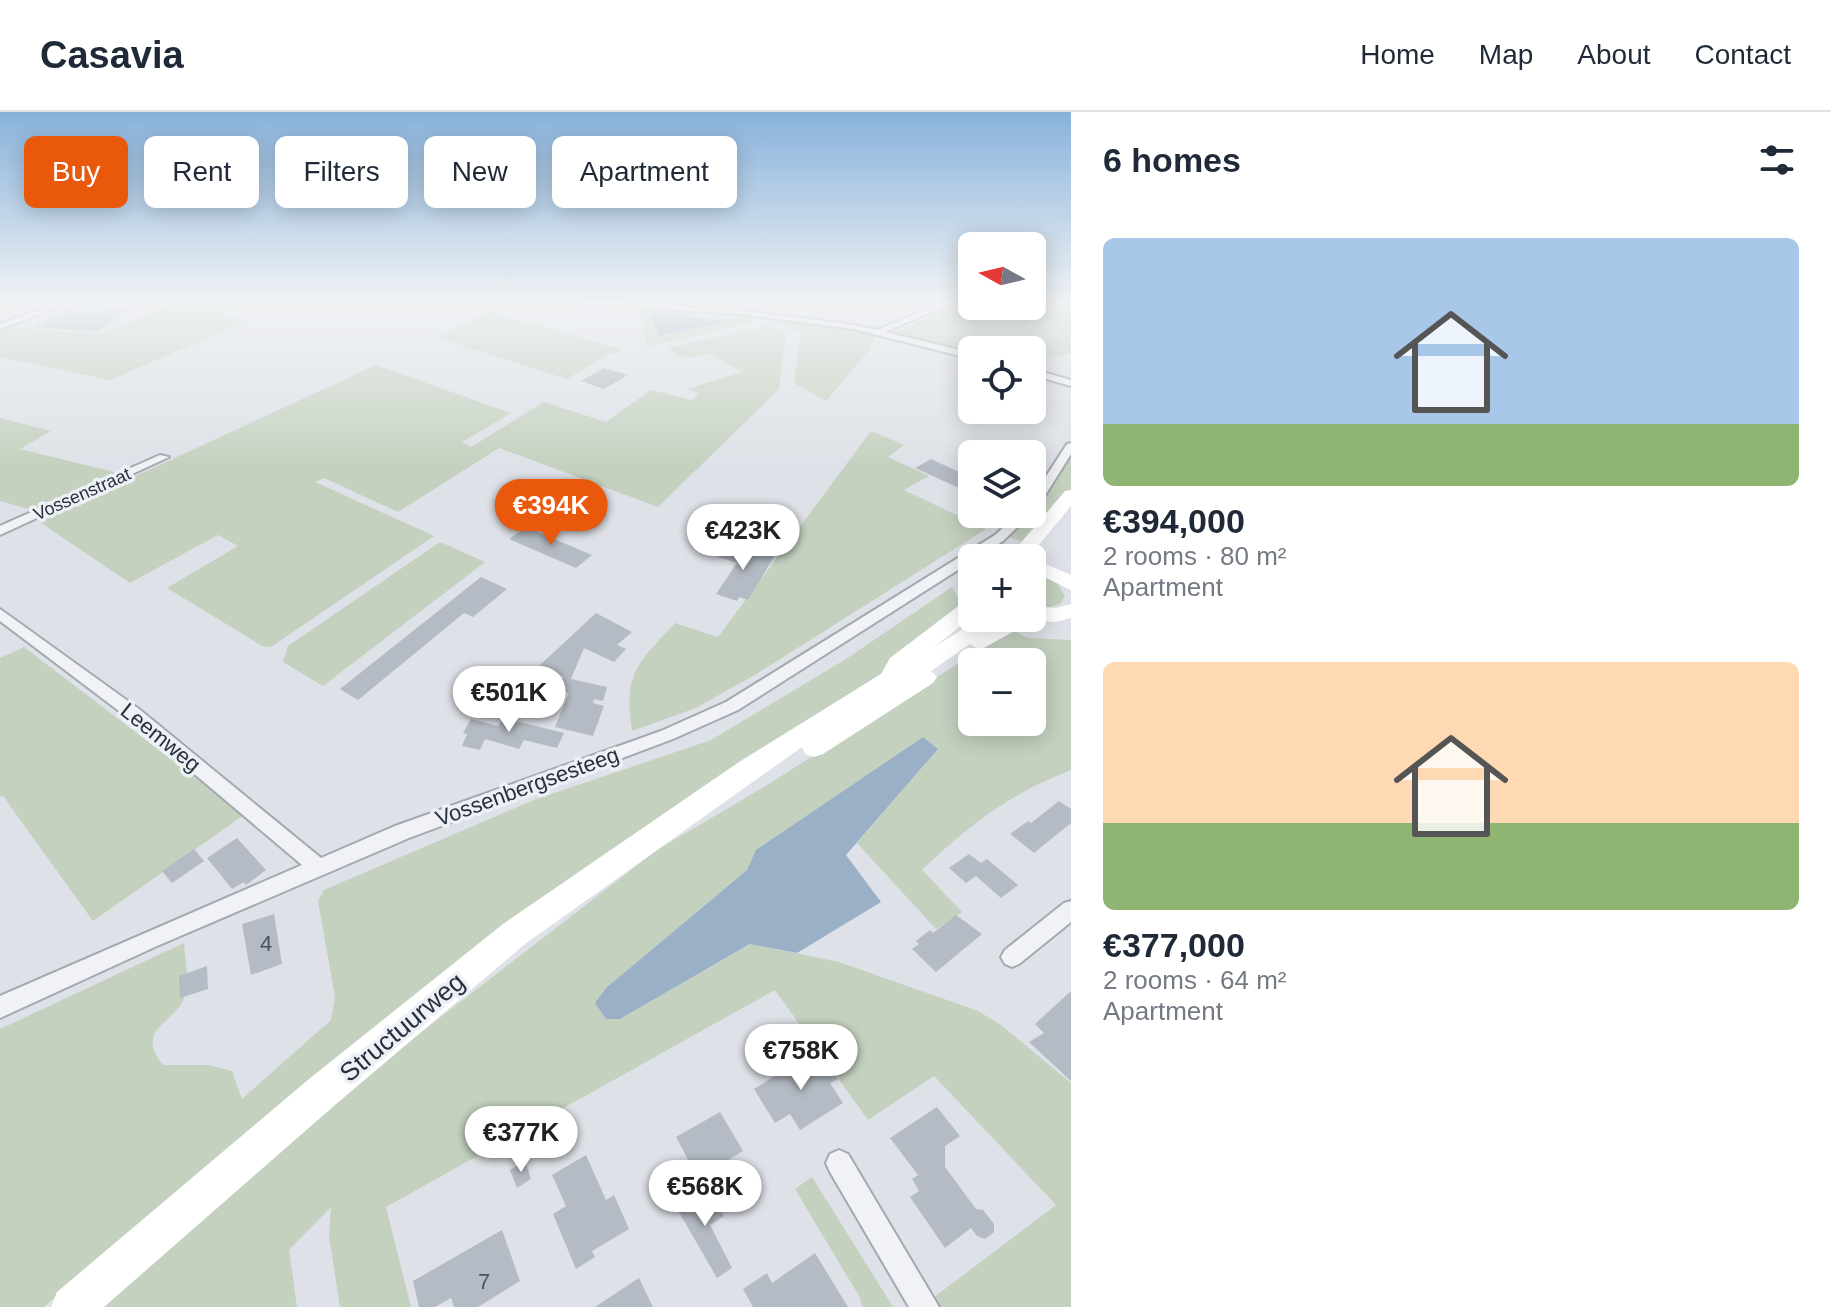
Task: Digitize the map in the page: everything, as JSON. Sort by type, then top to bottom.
[{"type":"main road","points":[[1030,544],[1071,495]]},
{"type":"main road","points":[[1046,544],[1071,509]]},
{"type":"main road","points":[[1046,571],[1068,582],[1071,558]]},
{"type":"main road","points":[[1046,615],[1071,612]]},
{"type":"main road","name":"Structuurweg","points":[[887,681],[898,664],[958,617]]},
{"type":"main road","name":"Structuurweg","points":[[72,1307],[287,1122],[514,934],[748,769],[887,681],[912,672],[973,632]]},
{"type":"main road","name":"Structuurweg","points":[[748,769],[795,760],[999,632]]},
{"type":"street","points":[[1046,376],[1071,383]]},
{"type":"street","points":[[1046,485],[1071,446]]},
{"type":"street","name":"Vossenstraat","points":[[0,531],[164,457]]},
{"type":"street","name":"Vossenbergsesteeg","points":[[0,1007],[150,939],[402,832],[667,735],[732,706],[999,538],[1010,528]]},
{"type":"street","name":"Leemweg","points":[[0,614],[133,713],[318,867]]},
{"type":"street","points":[[1012,957],[1071,910]]},
{"type":"street","points":[[839,1163],[925,1307]]},
{"type":"green space","points":[[0,357],[164,357],[110,380]]},
{"type":"green space","points":[[497,357],[604,357],[567,379]]},
{"type":"green space","points":[[715,357],[783,357],[779,389],[658,507],[499,448],[398,512],[324,478],[315,482],[434,536],[271,647],[262,646],[167,588],[238,546],[218,535],[130,583],[38,521],[376,365],[511,413],[462,442],[471,447],[544,402],[606,422],[651,390],[692,400],[699,394],[687,389],[743,372]]},
{"type":"green space","points":[[798,357],[864,357],[826,401],[794,383]]},
{"type":"green space","points":[[0,418],[51,431],[20,449],[118,473],[34,511],[0,501]]},
{"type":"green space","points":[[871,431],[904,445],[888,457],[929,476],[904,490],[958,516],[958,528],[986,529],[758,673],[696,708],[632,731],[632,682],[636,670],[651,649],[675,623],[718,637]]},
{"type":"green space","points":[[1071,454],[1071,491],[1046,519],[1046,495]]},
{"type":"green space","points":[[1017,528],[1038,528],[1025,543],[1009,537]]},
{"type":"green space","points":[[440,542],[485,562],[323,686],[283,662],[288,646]]},
{"type":"green space","points":[[1046,578],[1057,583],[1065,596],[1061,603],[1046,607]]},
{"type":"green space","points":[[952,587],[958,598],[958,610],[882,673],[767,747],[109,1250],[44,1307],[0,1307],[0,1029],[184,943],[185,995],[181,1005],[155,1034],[155,1052],[163,1065],[209,1065],[232,1071],[242,1099],[331,1020],[335,997],[318,901],[324,890],[534,800],[711,740],[846,659]]},
{"type":"green space","points":[[1007,632],[1017,632],[1027,638],[1071,640],[1071,770],[1028,789],[991,812],[922,870],[962,912],[936,929],[857,843],[938,749],[923,737],[757,850],[747,870],[606,988],[595,1003],[620,1019],[751,944],[839,962],[978,1011],[1001,1025],[1071,1083],[1071,1307],[932,1307],[929,1301],[1056,1205],[934,1076],[868,1120],[775,990],[386,1207],[411,1307],[340,1307],[329,1236],[331,1207],[289,1250],[297,1307],[98,1307],[354,1084],[657,850],[764,787],[958,663],[958,736],[1046,736],[1046,648],[982,648]]},
{"type":"green space","points":[[24,647],[244,815],[93,921],[3,796],[0,797],[0,658]]},
{"type":"green space","points":[[812,1177],[893,1307],[863,1307],[795,1189]]},
{"type":"water","points":[[923,737],[938,749],[846,855],[881,902],[797,953],[750,944],[620,1019],[606,1019],[595,1003],[606,988],[747,870],[756,850]]},
{"type":"building","points":[[604,368],[628,375],[604,389],[581,381]]},
{"type":"building","points":[[931,459],[958,470],[958,488],[915,468]]},
{"type":"building","points":[[526,527],[592,555],[576,568],[509,539]]},
{"type":"building","points":[[729,543],[774,557],[748,600],[739,597],[737,601],[716,594],[737,563],[718,557]]},
{"type":"building","points":[[481,577],[507,589],[473,617],[464,613],[358,700],[340,689]]},
{"type":"building","points":[[596,613],[632,632],[617,645],[626,649],[614,662],[584,648],[571,679],[607,687],[603,701],[594,699],[593,703],[604,706],[593,736],[555,727],[569,693],[557,690],[563,677],[566,678],[539,666]]},
{"type":"building","points":[[504,718],[564,733],[557,748],[524,740],[519,749],[485,739],[480,750],[462,746],[467,734],[463,733],[471,719],[498,726]]},
{"type":"building","points":[[1059,801],[1071,809],[1071,823],[1034,853],[1010,834],[1028,821],[1031,823]]},
{"type":"building","points":[[237,838],[266,870],[246,885],[244,882],[232,889],[207,858]]},
{"type":"building","points":[[194,849],[204,861],[172,883],[162,871]]},
{"type":"building","points":[[969,854],[981,863],[987,859],[1018,885],[1001,898],[976,876],[966,883],[949,868]]},
{"type":"building","points":[[274,914],[282,964],[251,975],[242,924]]},
{"type":"building","points":[[956,915],[982,934],[936,972],[912,949],[919,944],[916,941],[930,930],[933,933]]},
{"type":"building","points":[[207,966],[208,989],[180,998],[179,976]]},
{"type":"building","points":[[1071,991],[1071,1081],[1029,1042],[1044,1033],[1035,1024]]},
{"type":"building","points":[[817,1050],[838,1079],[830,1083],[843,1103],[800,1130],[790,1114],[775,1123],[754,1089]]},
{"type":"building","points":[[937,1107],[960,1136],[945,1146],[945,1167],[976,1209],[983,1210],[994,1224],[994,1232],[985,1239],[977,1236],[971,1228],[945,1248],[910,1197],[919,1191],[912,1179],[918,1175],[890,1138]]},
{"type":"building","points":[[720,1112],[743,1151],[715,1168],[717,1172],[700,1182],[676,1137]]},
{"type":"building","points":[[586,1155],[606,1200],[614,1195],[629,1229],[592,1251],[595,1257],[576,1269],[553,1214],[566,1206],[552,1175]]},
{"type":"building","points":[[525,1161],[531,1179],[517,1188],[510,1170]]},
{"type":"building","points":[[708,1187],[724,1216],[710,1225],[732,1268],[717,1278],[676,1207]]},
{"type":"building","points":[[502,1230],[520,1281],[478,1307],[454,1307],[451,1298],[435,1307],[419,1307],[413,1281]]},
{"type":"building","points":[[815,1253],[848,1307],[753,1307],[743,1289],[767,1273],[772,1283]]},
{"type":"building","points":[[639,1278],[653,1307],[595,1307]]}]
